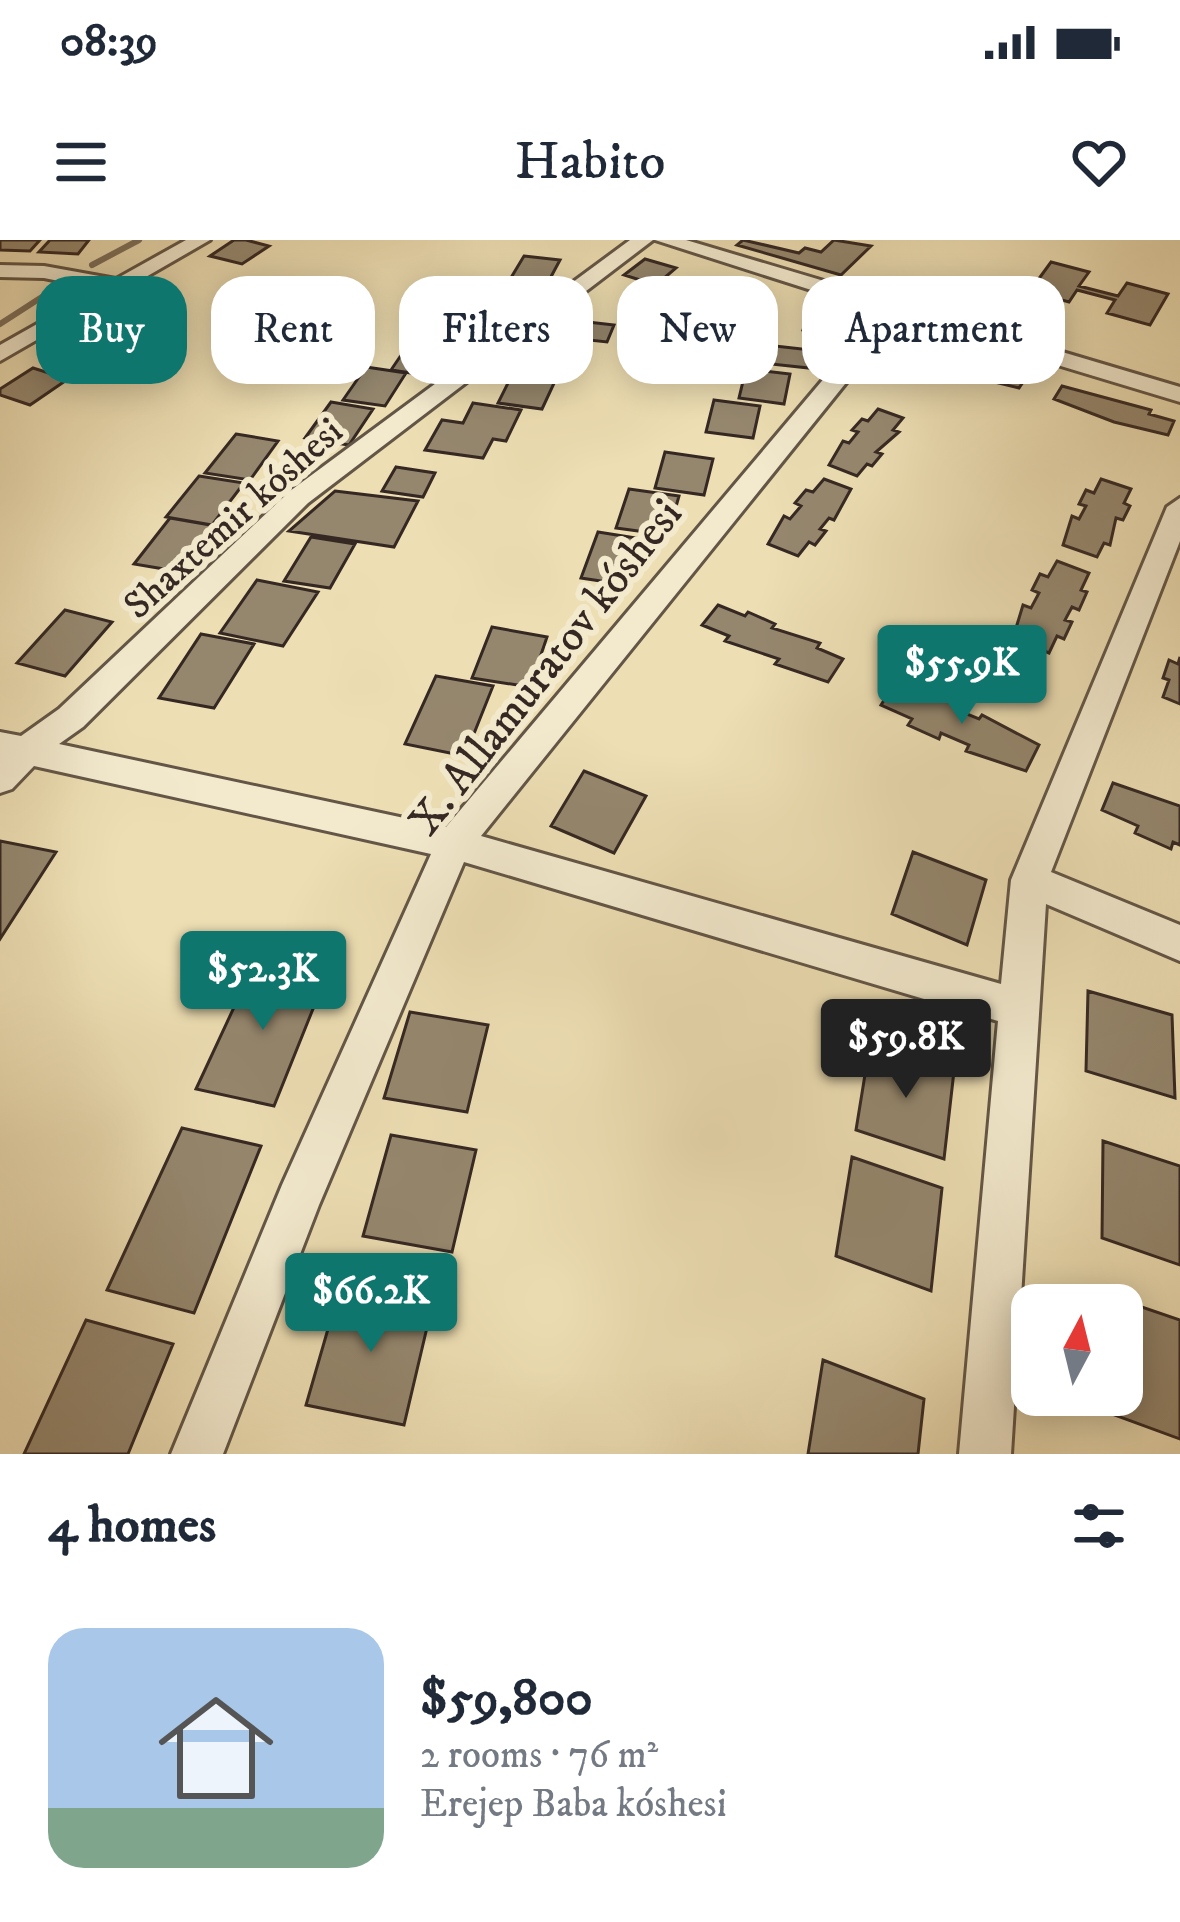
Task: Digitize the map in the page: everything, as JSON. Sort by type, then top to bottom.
[{"type":"street","points":[[137,276],[200,240]]},
{"type":"street","name":"Shaxtemir kóshesi","points":[[0,779],[15,746],[71,718],[299,497],[643,240]]},
{"type":"street","points":[[664,240],[802,281]]},
{"type":"street","points":[[0,271],[65,276]]},
{"type":"street","points":[[0,354],[36,333]]},
{"type":"street","points":[[1065,360],[1180,395]]},
{"type":"street","name":"X. Allamuratov kóshesi","points":[[197,1454],[298,1201],[454,844],[832,384]]},
{"type":"street","points":[[985,1454],[1029,880],[1180,507]]},
{"type":"street","points":[[15,746],[454,844],[1021,1010]]},
{"type":"street","points":[[1029,880],[1180,944]]},
{"type":"building","points":[[0,240],[40,240],[30,251],[0,250]]},
{"type":"building","points":[[50,240],[89,240],[78,254],[39,252]]},
{"type":"building","points":[[234,240],[269,246],[242,264],[210,256]]},
{"type":"building","points":[[743,240],[799,253],[805,248],[821,252],[834,240],[871,246],[841,275],[737,245]]},
{"type":"building","points":[[524,256],[560,260],[551,276],[512,276]]},
{"type":"building","points":[[645,259],[676,268],[667,276],[624,275]]},
{"type":"building","points":[[1051,262],[1089,272],[1079,286],[1118,296],[1127,283],[1168,294],[1150,325],[1107,313],[1115,300],[1077,290],[1065,301],[1065,276],[1041,276]]},
{"type":"building","points":[[593,323],[614,325],[607,342],[593,340]]},
{"type":"building","points":[[778,346],[802,349],[802,367],[778,365]]},
{"type":"building","points":[[33,368],[36,384],[61,384],[30,405],[0,395],[0,389]]},
{"type":"building","points":[[375,368],[399,372],[399,384],[385,406],[343,400],[354,384],[375,384]]},
{"type":"building","points":[[778,373],[790,374],[784,404],[739,398],[742,384],[778,384]]},
{"type":"building","points":[[508,384],[554,384],[542,409],[498,403]]},
{"type":"building","points":[[1062,386],[1151,410],[1149,414],[1174,421],[1168,435],[1114,422],[1054,399]]},
{"type":"building","points":[[714,400],[760,406],[753,438],[706,432]]},
{"type":"building","points":[[331,402],[373,409],[349,445],[305,438]]},
{"type":"building","points":[[473,403],[521,410],[506,441],[493,439],[483,458],[425,450],[442,420],[463,423]]},
{"type":"building","points":[[878,409],[903,418],[893,430],[899,432],[876,452],[882,454],[872,466],[867,464],[857,476],[829,465],[843,441],[849,443],[858,432],[852,430]]},
{"type":"building","points":[[236,434],[278,441],[250,480],[205,473]]},
{"type":"building","points":[[665,452],[713,459],[704,495],[655,488]]},
{"type":"building","points":[[396,467],[435,473],[423,497],[382,491]]},
{"type":"building","points":[[199,476],[244,483],[212,525],[166,517]]},
{"type":"building","points":[[824,479],[851,489],[834,520],[829,518],[820,529],[826,531],[815,545],[809,542],[798,556],[768,544],[784,516],[790,519],[801,506],[795,503],[806,490],[813,492]]},
{"type":"building","points":[[1101,479],[1131,489],[1123,520],[1116,518],[1110,545],[1104,543],[1097,557],[1063,545],[1072,516],[1079,519],[1086,506],[1079,504],[1086,490],[1094,493]]},
{"type":"building","points":[[629,489],[679,496],[668,535],[616,528]]},
{"type":"building","points":[[335,491],[418,501],[394,547],[289,531]]},
{"type":"building","points":[[170,518],[216,526],[182,572],[134,564]]},
{"type":"building","points":[[598,532],[642,539],[627,585],[581,578]]},
{"type":"building","points":[[311,537],[355,544],[330,588],[284,581]]},
{"type":"building","points":[[1057,561],[1089,573],[1079,610],[1072,607],[1065,620],[1072,622],[1064,639],[1057,636],[1049,653],[1013,638],[1023,605],[1031,608],[1039,593],[1032,590],[1040,574],[1048,577]]},
{"type":"building","points":[[257,580],[318,592],[283,646],[220,633]]},
{"type":"building","points":[[718,605],[745,616],[748,612],[775,624],[772,628],[820,643],[817,648],[843,659],[828,682],[775,664],[779,659],[725,641],[729,636],[702,625]]},
{"type":"building","points":[[65,610],[112,622],[65,676],[17,663]]},
{"type":"building","points":[[492,627],[547,637],[530,687],[472,678]]},
{"type":"building","points":[[201,634],[254,644],[214,708],[159,698]]},
{"type":"building","points":[[1180,657],[1180,704],[1163,697],[1169,680],[1163,678],[1169,660],[1178,664]]},
{"type":"building","points":[[436,676],[493,686],[465,756],[405,744]]},
{"type":"building","points":[[895,683],[925,696],[928,691],[960,705],[957,710],[979,719],[982,715],[1039,745],[1026,771],[966,751],[969,745],[941,733],[939,739],[908,725],[912,719],[881,705]]},
{"type":"building","points":[[584,771],[646,796],[614,853],[551,826]]},
{"type":"building","points":[[1113,783],[1180,806],[1180,845],[1173,842],[1171,849],[1135,833],[1138,826],[1102,810]]},
{"type":"building","points":[[0,841],[56,852],[0,939]]},
{"type":"building","points":[[913,852],[986,880],[967,945],[892,914]]},
{"type":"building","points":[[256,960],[327,974],[274,1106],[196,1089]]},
{"type":"building","points":[[1088,991],[1172,1015],[1175,1098],[1086,1071]]},
{"type":"building","points":[[410,1012],[488,1025],[467,1112],[384,1098]]},
{"type":"building","points":[[870,1044],[954,1071],[944,1159],[856,1130]]},
{"type":"building","points":[[182,1128],[261,1146],[194,1313],[107,1290]]},
{"type":"building","points":[[391,1135],[476,1150],[452,1252],[363,1236]]},
{"type":"building","points":[[1103,1141],[1180,1166],[1180,1265],[1102,1238]]},
{"type":"building","points":[[852,1157],[942,1188],[931,1291],[836,1256]]},
{"type":"building","points":[[341,1284],[433,1302],[404,1425],[306,1405]]},
{"type":"building","points":[[1143,1307],[1180,1320],[1180,1439],[1117,1416],[1143,1416]]},
{"type":"building","points":[[86,1320],[173,1344],[128,1454],[24,1454]]},
{"type":"building","points":[[823,1360],[924,1399],[918,1454],[808,1454]]},
{"type":"waterway","points":[[92,265],[139,240]]},
{"type":"waterway","points":[[0,324],[36,301]]}]
